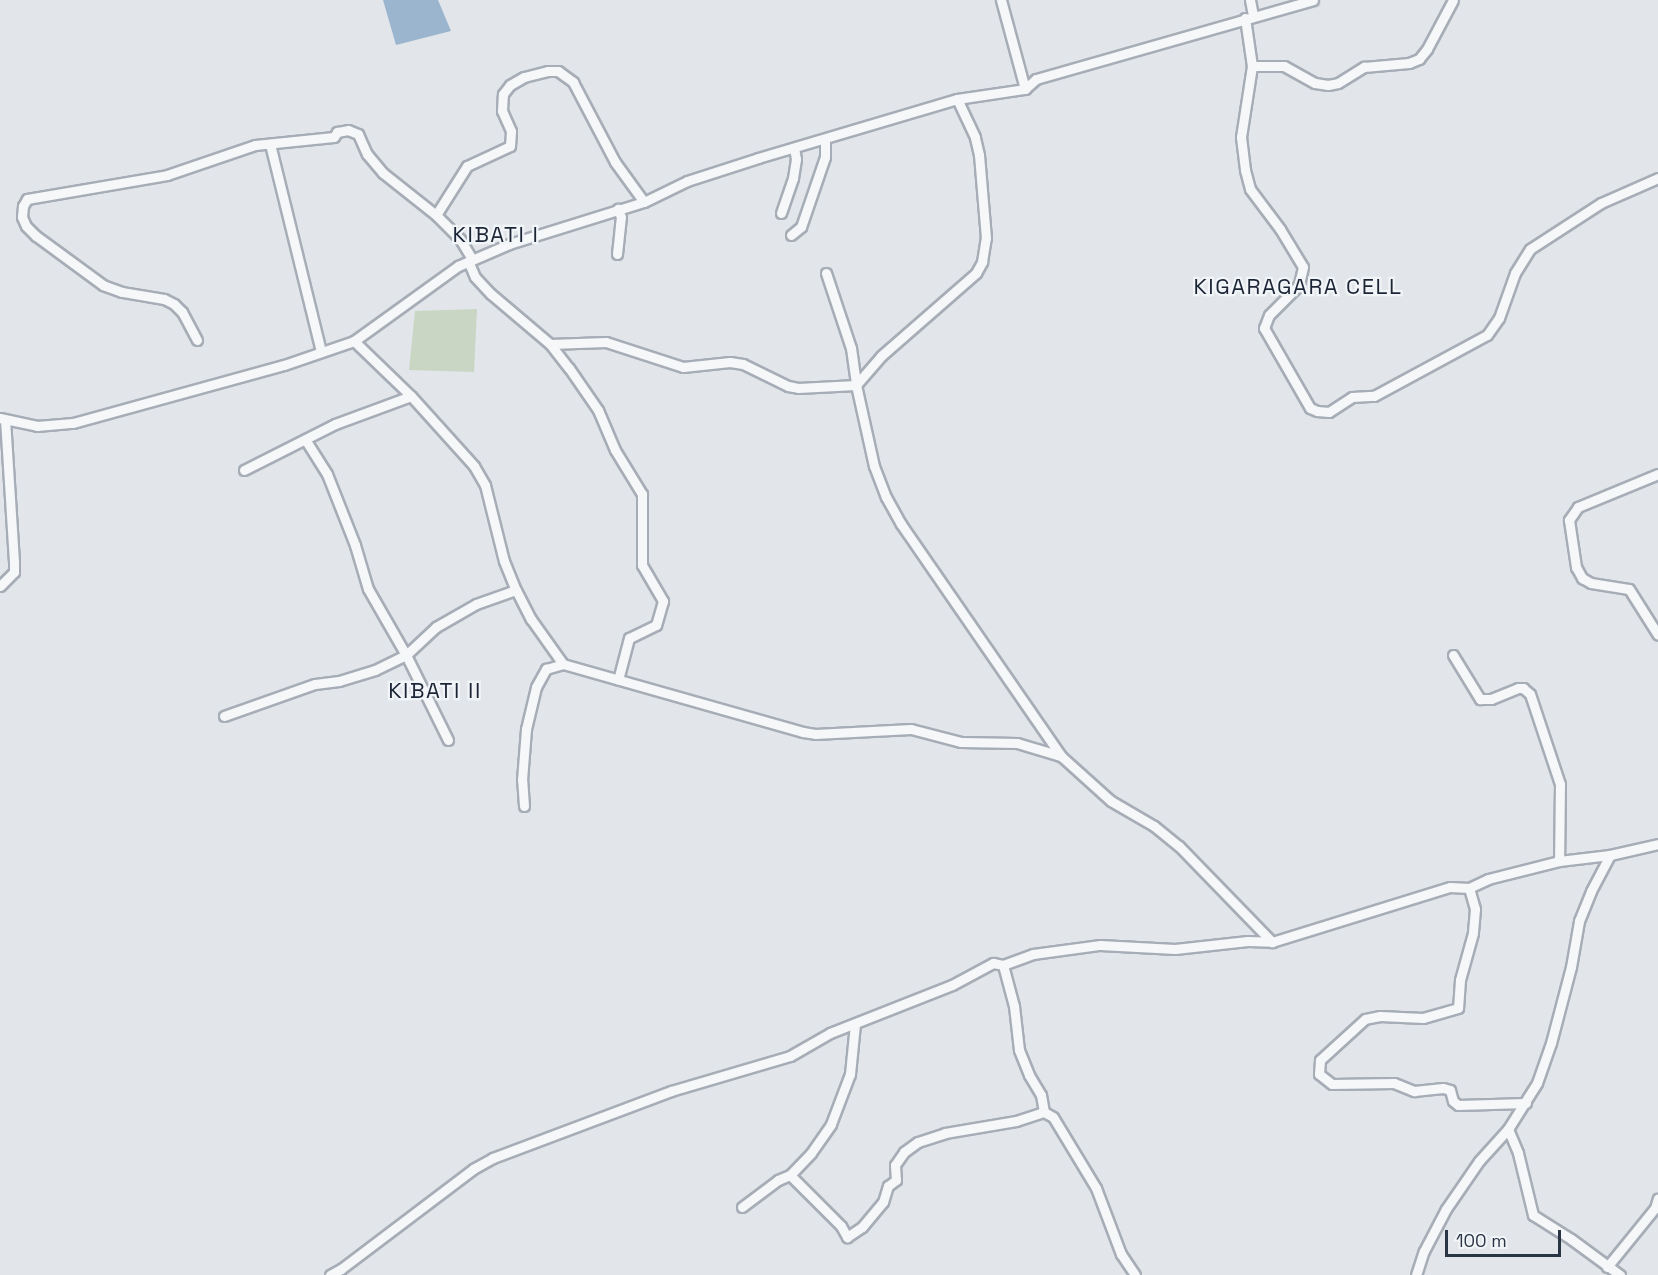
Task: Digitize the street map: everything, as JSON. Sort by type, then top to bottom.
[{"type":"street","points":[[1001,0],[1025,89]]},
{"type":"street","points":[[1250,0],[1252,66],[1241,137],[1245,170],[1250,189],[1280,229],[1303,267],[1299,285],[1269,315],[1264,328],[1310,408],[1329,412],[1352,397],[1374,396],[1486,335],[1499,318],[1515,273],[1530,249],[1600,203],[1658,178]]},
{"type":"street","points":[[0,586],[14,572],[2,419],[52,426],[82,421],[321,352],[354,341],[439,279],[470,261],[536,234],[644,202],[687,181],[794,148],[957,99],[1025,89],[1036,79],[1313,0]]},
{"type":"street","points":[[1252,66],[1284,66],[1314,83],[1328,85],[1338,83],[1364,67],[1408,63],[1419,59],[1427,49],[1453,0]]},
{"type":"street","points":[[436,215],[467,166],[510,146],[511,131],[502,111],[503,94],[510,85],[524,77],[548,71],[558,71],[573,82],[615,162],[644,202]]},
{"type":"street","points":[[550,344],[606,342],[683,367],[730,362],[743,364],[788,386],[798,388],[856,385],[881,356],[976,273],[982,262],[986,238],[980,155],[975,137],[957,99]]},
{"type":"street","points":[[197,340],[182,312],[174,304],[104,285],[45,243],[26,226],[22,217],[22,207],[27,199],[167,175],[241,149],[334,136],[337,132],[348,130],[358,134],[367,154],[383,173],[436,215],[460,238],[475,276],[491,294],[550,344],[592,399],[615,450],[642,494],[642,565],[663,601],[656,625],[629,638],[618,680]]},
{"type":"street","points":[[790,235],[801,227],[824,162],[825,140]]},
{"type":"street","points":[[270,144],[321,352]]},
{"type":"street","points":[[781,213],[795,168],[794,148]]},
{"type":"street","points":[[617,254],[621,217],[618,209]]},
{"type":"street","points":[[826,273],[851,348],[856,385],[879,481],[901,524],[1062,756],[1111,801],[1154,826],[1179,846],[1272,942]]},
{"type":"street","points":[[354,341],[411,396],[474,466],[485,485],[504,561],[516,590],[531,619],[563,664]]},
{"type":"street","points":[[244,470],[308,443],[315,433],[411,396]]},
{"type":"street","points":[[308,443],[327,474],[355,545],[368,589],[406,655],[447,740]]},
{"type":"street","points":[[1658,474],[1578,507],[1569,520],[1576,567],[1582,579],[1591,583],[1629,588],[1658,635]]},
{"type":"street","points":[[224,716],[315,684],[339,681],[375,670],[406,655],[436,627],[476,604],[516,590]]},
{"type":"street","points":[[1453,655],[1480,699],[1491,699],[1523,688],[1530,694],[1560,784],[1559,861]]},
{"type":"street","points":[[524,806],[522,780],[526,729],[536,687],[546,669],[563,664],[802,732],[815,734],[911,729],[961,742],[1017,742],[1062,756]]},
{"type":"street","points":[[330,1275],[473,1168],[493,1158],[671,1091],[790,1056],[830,1033],[952,985],[993,963],[1003,964],[1033,954],[1100,945],[1166,949],[1248,941],[1272,942],[1450,887],[1469,888],[1488,879],[1559,861],[1610,855],[1658,844]]},
{"type":"street","points":[[1416,1275],[1424,1251],[1451,1201],[1479,1161],[1508,1130],[1537,1083],[1551,1043],[1571,966],[1579,921],[1591,891],[1610,855]]},
{"type":"street","points":[[1469,888],[1475,909],[1473,933],[1460,980],[1458,1008],[1423,1018],[1380,1016],[1365,1019],[1320,1060],[1319,1074],[1332,1084],[1394,1083],[1414,1091],[1443,1088],[1450,1090],[1453,1101],[1458,1105],[1526,1103]]},
{"type":"street","points":[[1003,964],[1012,998],[1019,1050],[1029,1075],[1041,1095],[1044,1112]]},
{"type":"street","points":[[742,1207],[777,1180],[790,1174],[823,1137],[842,1099],[852,1062],[855,1024]]},
{"type":"street","points":[[790,1174],[841,1226],[847,1237],[862,1227],[883,1202],[888,1186],[896,1180],[895,1165],[904,1152],[918,1142],[945,1133],[1017,1120],[1044,1112],[1053,1117],[1086,1168],[1096,1188],[1120,1254],[1135,1275]]},
{"type":"street","points":[[1508,1130],[1518,1153],[1533,1215],[1571,1239],[1620,1275]]},
{"type":"street","points":[[1607,1267],[1655,1208],[1658,1198]]},
{"type":"green space","points":[[477,309],[474,372],[409,370],[415,311]]},
{"type":"water","points":[[383,0],[438,0],[451,31],[396,45]]},
{"type":"district","name":"KIBATI I","points":[[496,235]]},
{"type":"district","name":"KIGARAGARA CELL","points":[[1298,287]]},
{"type":"district","name":"KIBATI II","points":[[435,691]]}]
